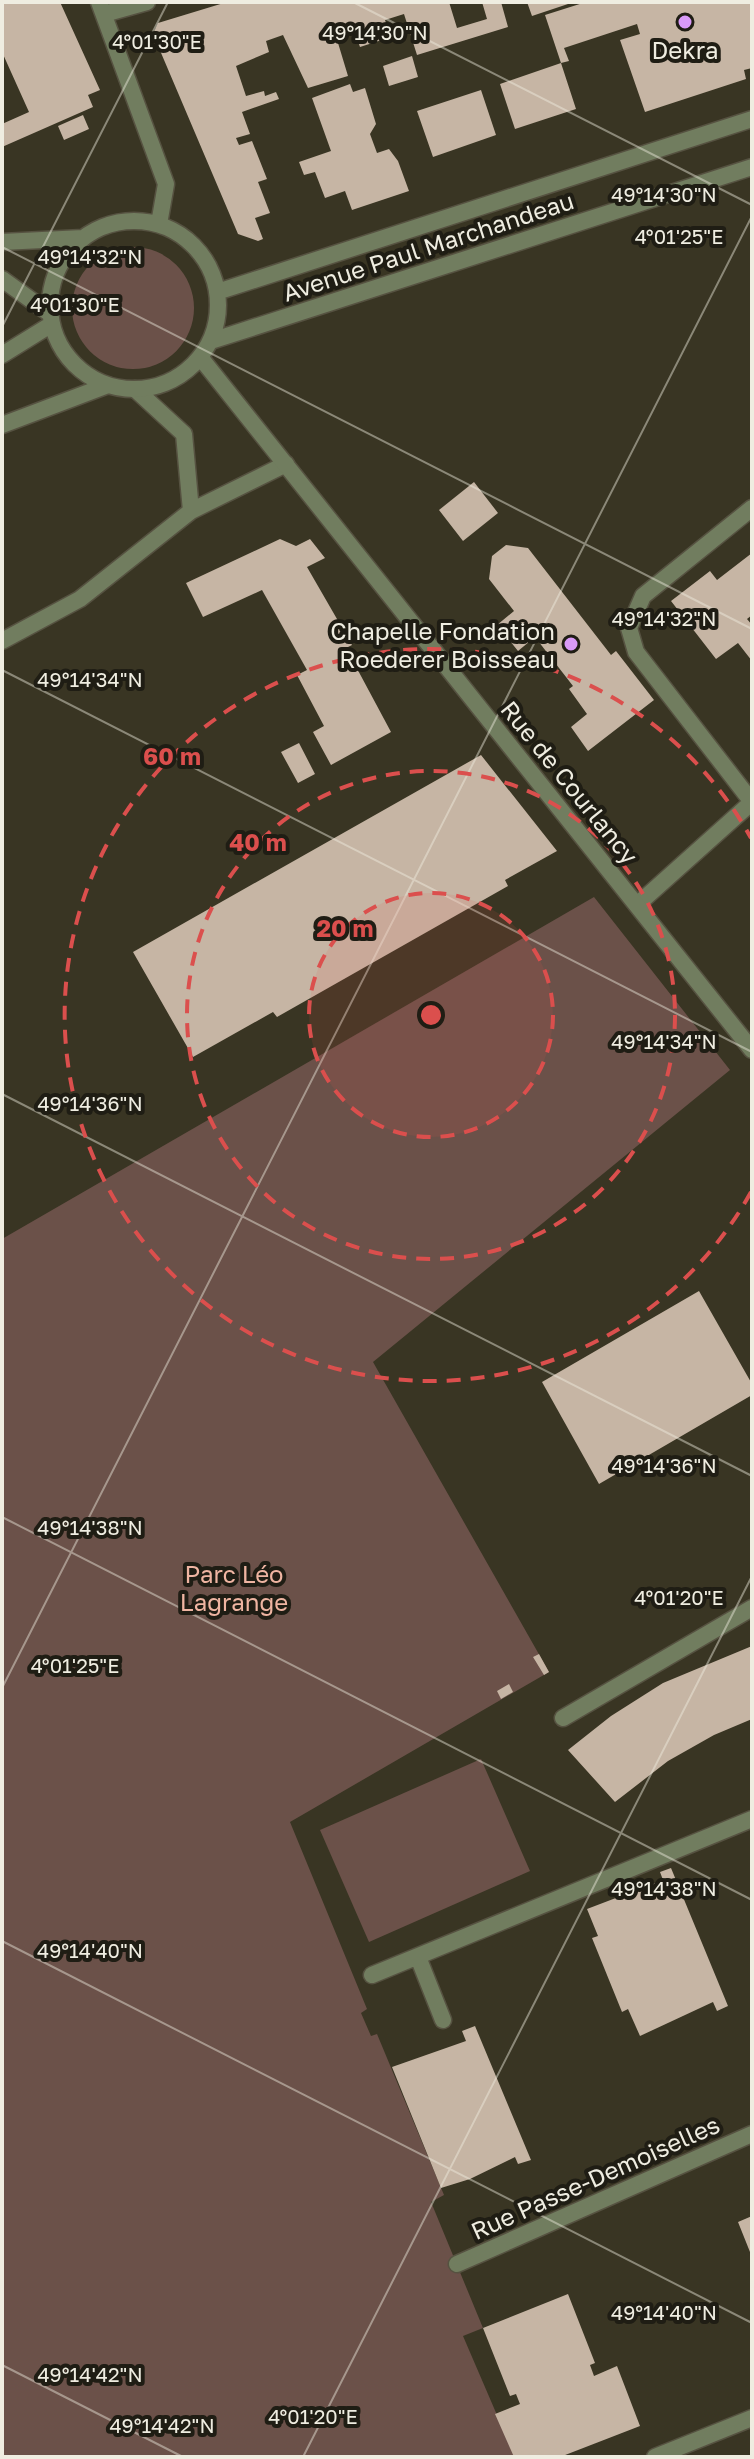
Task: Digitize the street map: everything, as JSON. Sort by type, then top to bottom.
[{"type":"street","points":[[147,2],[101,8],[166,184],[159,224]]},
{"type":"street","name":"Avenue Paul Marchandeau","points":[[217,292],[752,119]]},
{"type":"street","name":"Avenue Paul Marchandeau","points":[[211,341],[752,167]]},
{"type":"street","points":[[2,279],[50,318],[71,361],[108,385],[135,389],[171,380],[200,357],[211,341],[218,317],[217,292],[211,270],[198,250],[180,234],[159,224],[132,221],[107,225],[83,238],[66,256],[54,278],[50,318],[2,355]]},
{"type":"street","points":[[2,242],[83,238]]},
{"type":"street","name":"Rue de Courlancy","points":[[200,357],[752,1050]]},
{"type":"street","points":[[2,425],[108,385]]},
{"type":"street","points":[[135,389],[184,434],[191,511]]},
{"type":"street","points":[[2,641],[80,599],[191,511],[286,464]]},
{"type":"street","points":[[637,905],[752,802],[636,652],[629,628],[643,596],[752,508]]},
{"type":"street","points":[[563,1718],[752,1608]]},
{"type":"street","points":[[372,1975],[752,1819]]},
{"type":"street","points":[[418,1957],[443,2020]]},
{"type":"street","name":"Rue Passe-Demoiselles","points":[[457,2264],[752,2134]]},
{"type":"street","points":[[655,2457],[752,2418]]},
{"type":"green space","points":[[133,247],[156,252],[176,265],[189,285],[194,308],[189,331],[176,351],[156,364],[133,369],[110,364],[90,351],[77,331],[72,308],[77,285],[90,265],[110,252]]},
{"type":"green space","name":"Parc Léo Lagrange","points":[[594,897],[730,1070],[373,1362],[549,1672],[290,1822],[367,2009],[361,2013],[371,2036],[377,2034],[444,2195],[431,2202],[483,2328],[463,2336],[515,2457],[2,2457],[2,1239]]},
{"type":"green space","points":[[481,1759],[530,1871],[369,1942],[320,1830]]},
{"type":"building","points":[[2,2],[60,2],[100,90],[88,95],[93,107],[2,147],[2,124],[29,112],[2,52]]},
{"type":"building","points":[[227,2],[449,2],[457,28],[487,19],[482,2],[501,2],[508,27],[417,55],[404,14],[385,20],[391,37],[360,47],[353,27],[335,33],[348,76],[308,88],[283,35],[266,41],[269,52],[236,66],[246,96],[264,91],[265,96],[276,92],[279,99],[242,112],[250,134],[236,138],[239,145],[252,141],[267,179],[258,182],[270,213],[255,218],[263,239],[258,241],[238,234],[153,34],[158,23]]},
{"type":"building","points":[[527,2],[574,2],[532,16]]},
{"type":"building","points":[[586,2],[752,2],[752,68],[744,70],[746,79],[645,112],[620,40],[640,34],[637,24],[564,48],[569,61],[561,63],[545,15]]},
{"type":"building","points":[[412,56],[418,77],[389,86],[383,66]]},
{"type":"building","points":[[561,63],[576,109],[515,129],[500,84]]},
{"type":"building","points":[[350,84],[353,92],[365,88],[376,124],[370,134],[377,153],[389,149],[398,161],[409,191],[352,210],[345,191],[325,198],[315,172],[304,175],[299,162],[331,151],[312,98]]},
{"type":"building","points":[[481,90],[496,135],[433,157],[417,111]]},
{"type":"building","points":[[83,115],[89,129],[64,140],[58,126]]},
{"type":"building","points":[[474,482],[498,513],[463,541],[439,510]]},
{"type":"building","points":[[280,539],[296,546],[310,539],[325,558],[307,567],[352,645],[346,648],[391,732],[331,765],[313,732],[324,726],[297,675],[307,670],[262,590],[203,617],[186,583]]},
{"type":"building","name":"Chapelle Fondation Roederer Boisseau","points":[[506,545],[528,548],[611,655],[616,651],[654,700],[588,751],[571,727],[587,714],[569,689],[573,686],[535,637],[518,651],[497,625],[514,611],[489,579],[492,556]]},
{"type":"building","points":[[752,553],[752,615],[747,619],[752,625],[752,661],[738,643],[716,659],[671,601],[710,571],[717,580]]},
{"type":"building","points":[[299,743],[315,774],[298,783],[281,752]]},
{"type":"building","points":[[481,755],[557,851],[505,880],[508,886],[277,1017],[273,1012],[193,1057],[133,952]]},
{"type":"building","points":[[699,1291],[752,1384],[752,1395],[599,1484],[542,1382]]},
{"type":"building","points":[[752,1646],[752,1719],[714,1735],[668,1761],[615,1802],[568,1750],[611,1716],[663,1683]]},
{"type":"building","points":[[539,1654],[549,1672],[544,1675],[533,1657]]},
{"type":"building","points":[[509,1684],[513,1692],[501,1699],[497,1691]]},
{"type":"building","points":[[671,1868],[728,2006],[717,2011],[713,2002],[640,2036],[628,2009],[622,2012],[592,1938],[598,1936],[587,1909],[663,1880],[660,1872]]},
{"type":"building","points":[[475,2026],[531,2160],[518,2164],[515,2157],[470,2179],[441,2188],[392,2067],[466,2041],[462,2031]]},
{"type":"building","points":[[752,2216],[752,2257],[738,2222]]},
{"type":"building","points":[[568,2294],[595,2363],[590,2365],[594,2376],[617,2366],[640,2426],[560,2457],[514,2457],[495,2414],[520,2404],[516,2394],[510,2396],[483,2328]]},
{"type":"place","name":"Dekra","points":[[685,22]]},
{"type":"place","name":"Chapelle Fondation Roederer Boisseau","points":[[571,644]]}]
